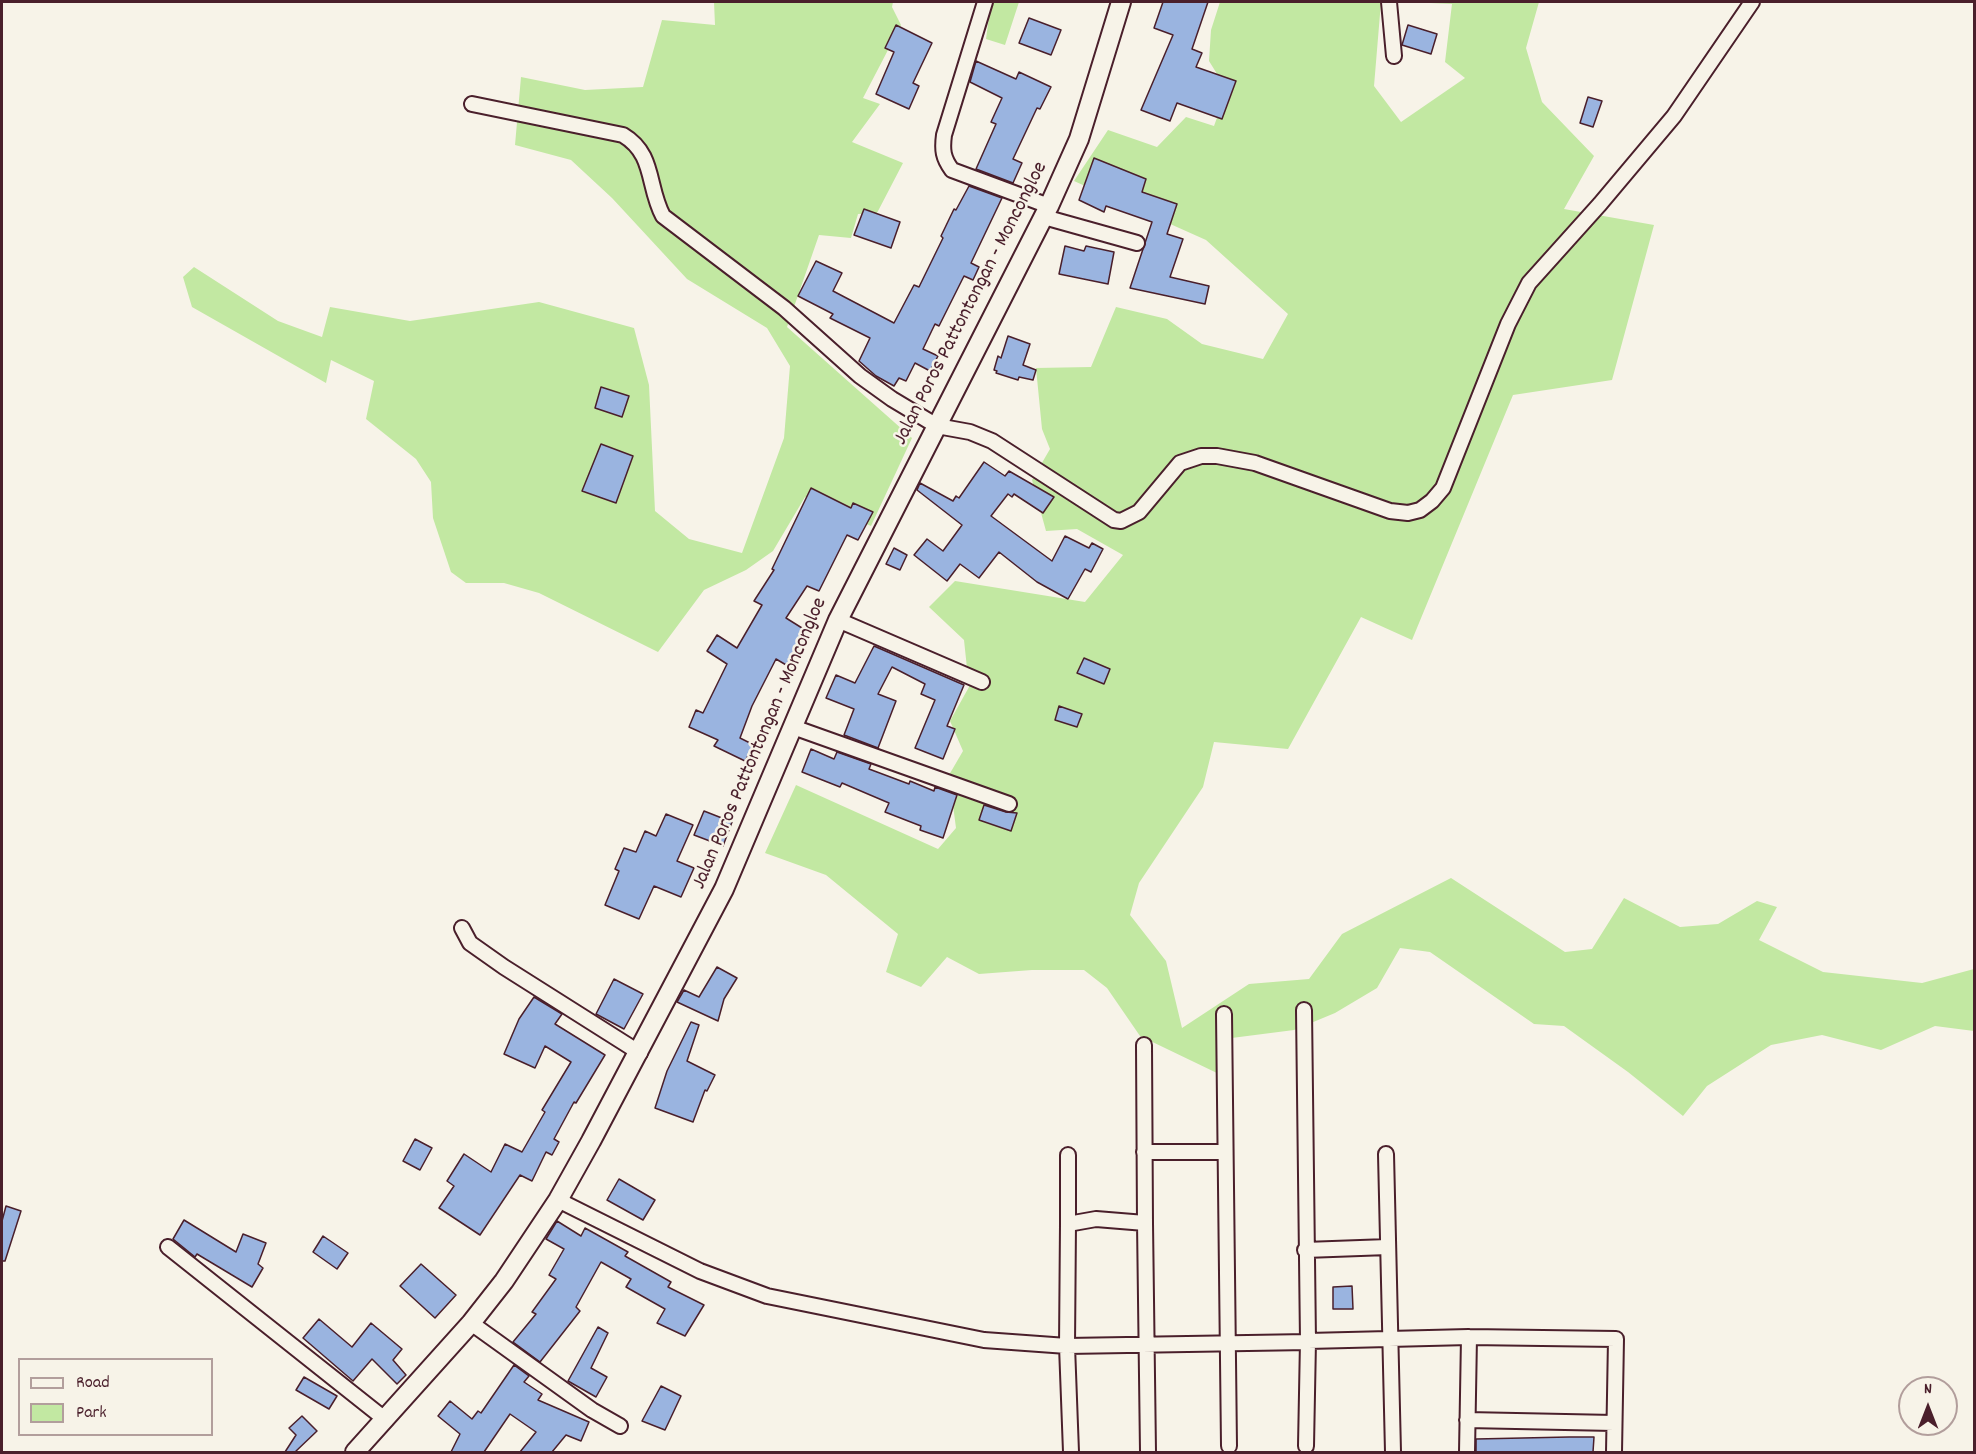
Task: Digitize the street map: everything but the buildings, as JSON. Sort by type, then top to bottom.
[{"type":"street","points":[[985,2],[944,135],[942,149],[945,161],[952,170],[1046,212],[1137,243]]},
{"type":"street","name":"Jalan Poros Pattontongan - Moncongloe","points":[[355,1452],[471,1323],[504,1281],[558,1200],[640,1053],[724,889],[838,620],[1046,212],[1078,139],[1121,2]]},
{"type":"street","points":[[1389,2],[1395,56]]},
{"type":"street","points":[[472,104],[623,135],[636,143],[646,158],[654,200],[663,216],[784,308],[860,375],[892,399],[937,426],[970,432],[992,441],[1114,520],[1121,521],[1139,512],[1180,463],[1201,456],[1216,456],[1255,463],[1390,511],[1408,513],[1420,510],[1443,488],[1508,324],[1529,282],[1600,204],[1674,116],[1752,2]]},
{"type":"street","points":[[838,620],[982,682]]},
{"type":"street","points":[[793,727],[1009,804]]},
{"type":"street","points":[[462,928],[470,943],[504,967],[640,1053]]},
{"type":"street","points":[[1304,1010],[1305,1250],[1308,1341],[1306,1446]]},
{"type":"street","points":[[1224,1014],[1229,1446]]},
{"type":"street","points":[[1144,1045],[1148,1452]]},
{"type":"street","points":[[1144,1152],[1225,1152]]},
{"type":"street","points":[[1386,1154],[1393,1452]]},
{"type":"street","points":[[1068,1155],[1067,1346],[1071,1452]]},
{"type":"street","points":[[558,1200],[700,1271],[767,1296],[984,1340],[1067,1346],[1227,1345],[1390,1338],[1616,1339],[1614,1452]]},
{"type":"street","points":[[1068,1224],[1096,1219],[1145,1223]]},
{"type":"street","points":[[1305,1250],[1388,1246]]},
{"type":"street","points":[[168,1247],[386,1420]]},
{"type":"street","points":[[471,1323],[592,1410],[620,1426]]},
{"type":"street","points":[[1467,1452],[1469,1337]]},
{"type":"street","points":[[1467,1420],[1614,1423]]},
{"type":"green space","points":[[714,2],[893,2],[892,7],[901,25],[863,98],[880,104],[852,142],[903,163],[877,213],[858,214],[851,238],[819,235],[787,327],[912,438],[871,526],[805,497],[773,551],[746,570],[704,590],[658,652],[539,593],[504,583],[466,583],[451,572],[433,518],[431,482],[416,459],[366,419],[374,381],[331,360],[326,383],[192,307],[183,277],[194,267],[278,321],[322,337],[330,307],[410,321],[539,302],[634,328],[649,385],[655,511],[689,539],[742,553],[784,438],[790,366],[767,328],[687,279],[612,198],[571,160],[515,145],[521,77],[585,90],[643,87],[662,20],[715,25]]},
{"type":"green space","points":[[991,2],[1019,2],[1005,45],[986,39]]},
{"type":"green space","points":[[1220,2],[1381,2],[1374,86],[1401,122],[1465,78],[1445,62],[1452,4],[1407,2],[1539,2],[1526,48],[1542,102],[1594,156],[1564,209],[1654,225],[1612,380],[1513,395],[1412,640],[1361,617],[1288,749],[1214,742],[1203,787],[1139,883],[1130,915],[1166,961],[1182,1028],[1249,984],[1309,979],[1342,934],[1451,878],[1565,952],[1592,949],[1624,898],[1680,927],[1718,924],[1757,901],[1777,907],[1759,940],[1823,972],[1922,983],[1974,969],[1974,1031],[1935,1026],[1881,1050],[1822,1035],[1771,1045],[1707,1086],[1683,1116],[1628,1072],[1564,1026],[1534,1024],[1430,952],[1400,948],[1377,988],[1335,1013],[1294,1030],[1216,1040],[1219,1074],[1140,1036],[1107,988],[1084,970],[1032,970],[979,974],[947,957],[921,987],[886,972],[898,934],[826,875],[765,853],[796,785],[938,849],[956,828],[949,775],[963,751],[950,721],[969,687],[964,640],[929,607],[955,581],[1085,602],[1123,555],[1077,529],[1046,531],[1032,480],[1050,449],[1042,429],[1036,368],[1091,367],[1116,307],[1167,319],[1202,344],[1263,359],[1288,314],[1206,240],[1074,181],[1108,130],[1157,147],[1186,117],[1214,126],[1227,90],[1209,61],[1211,30]]}]
